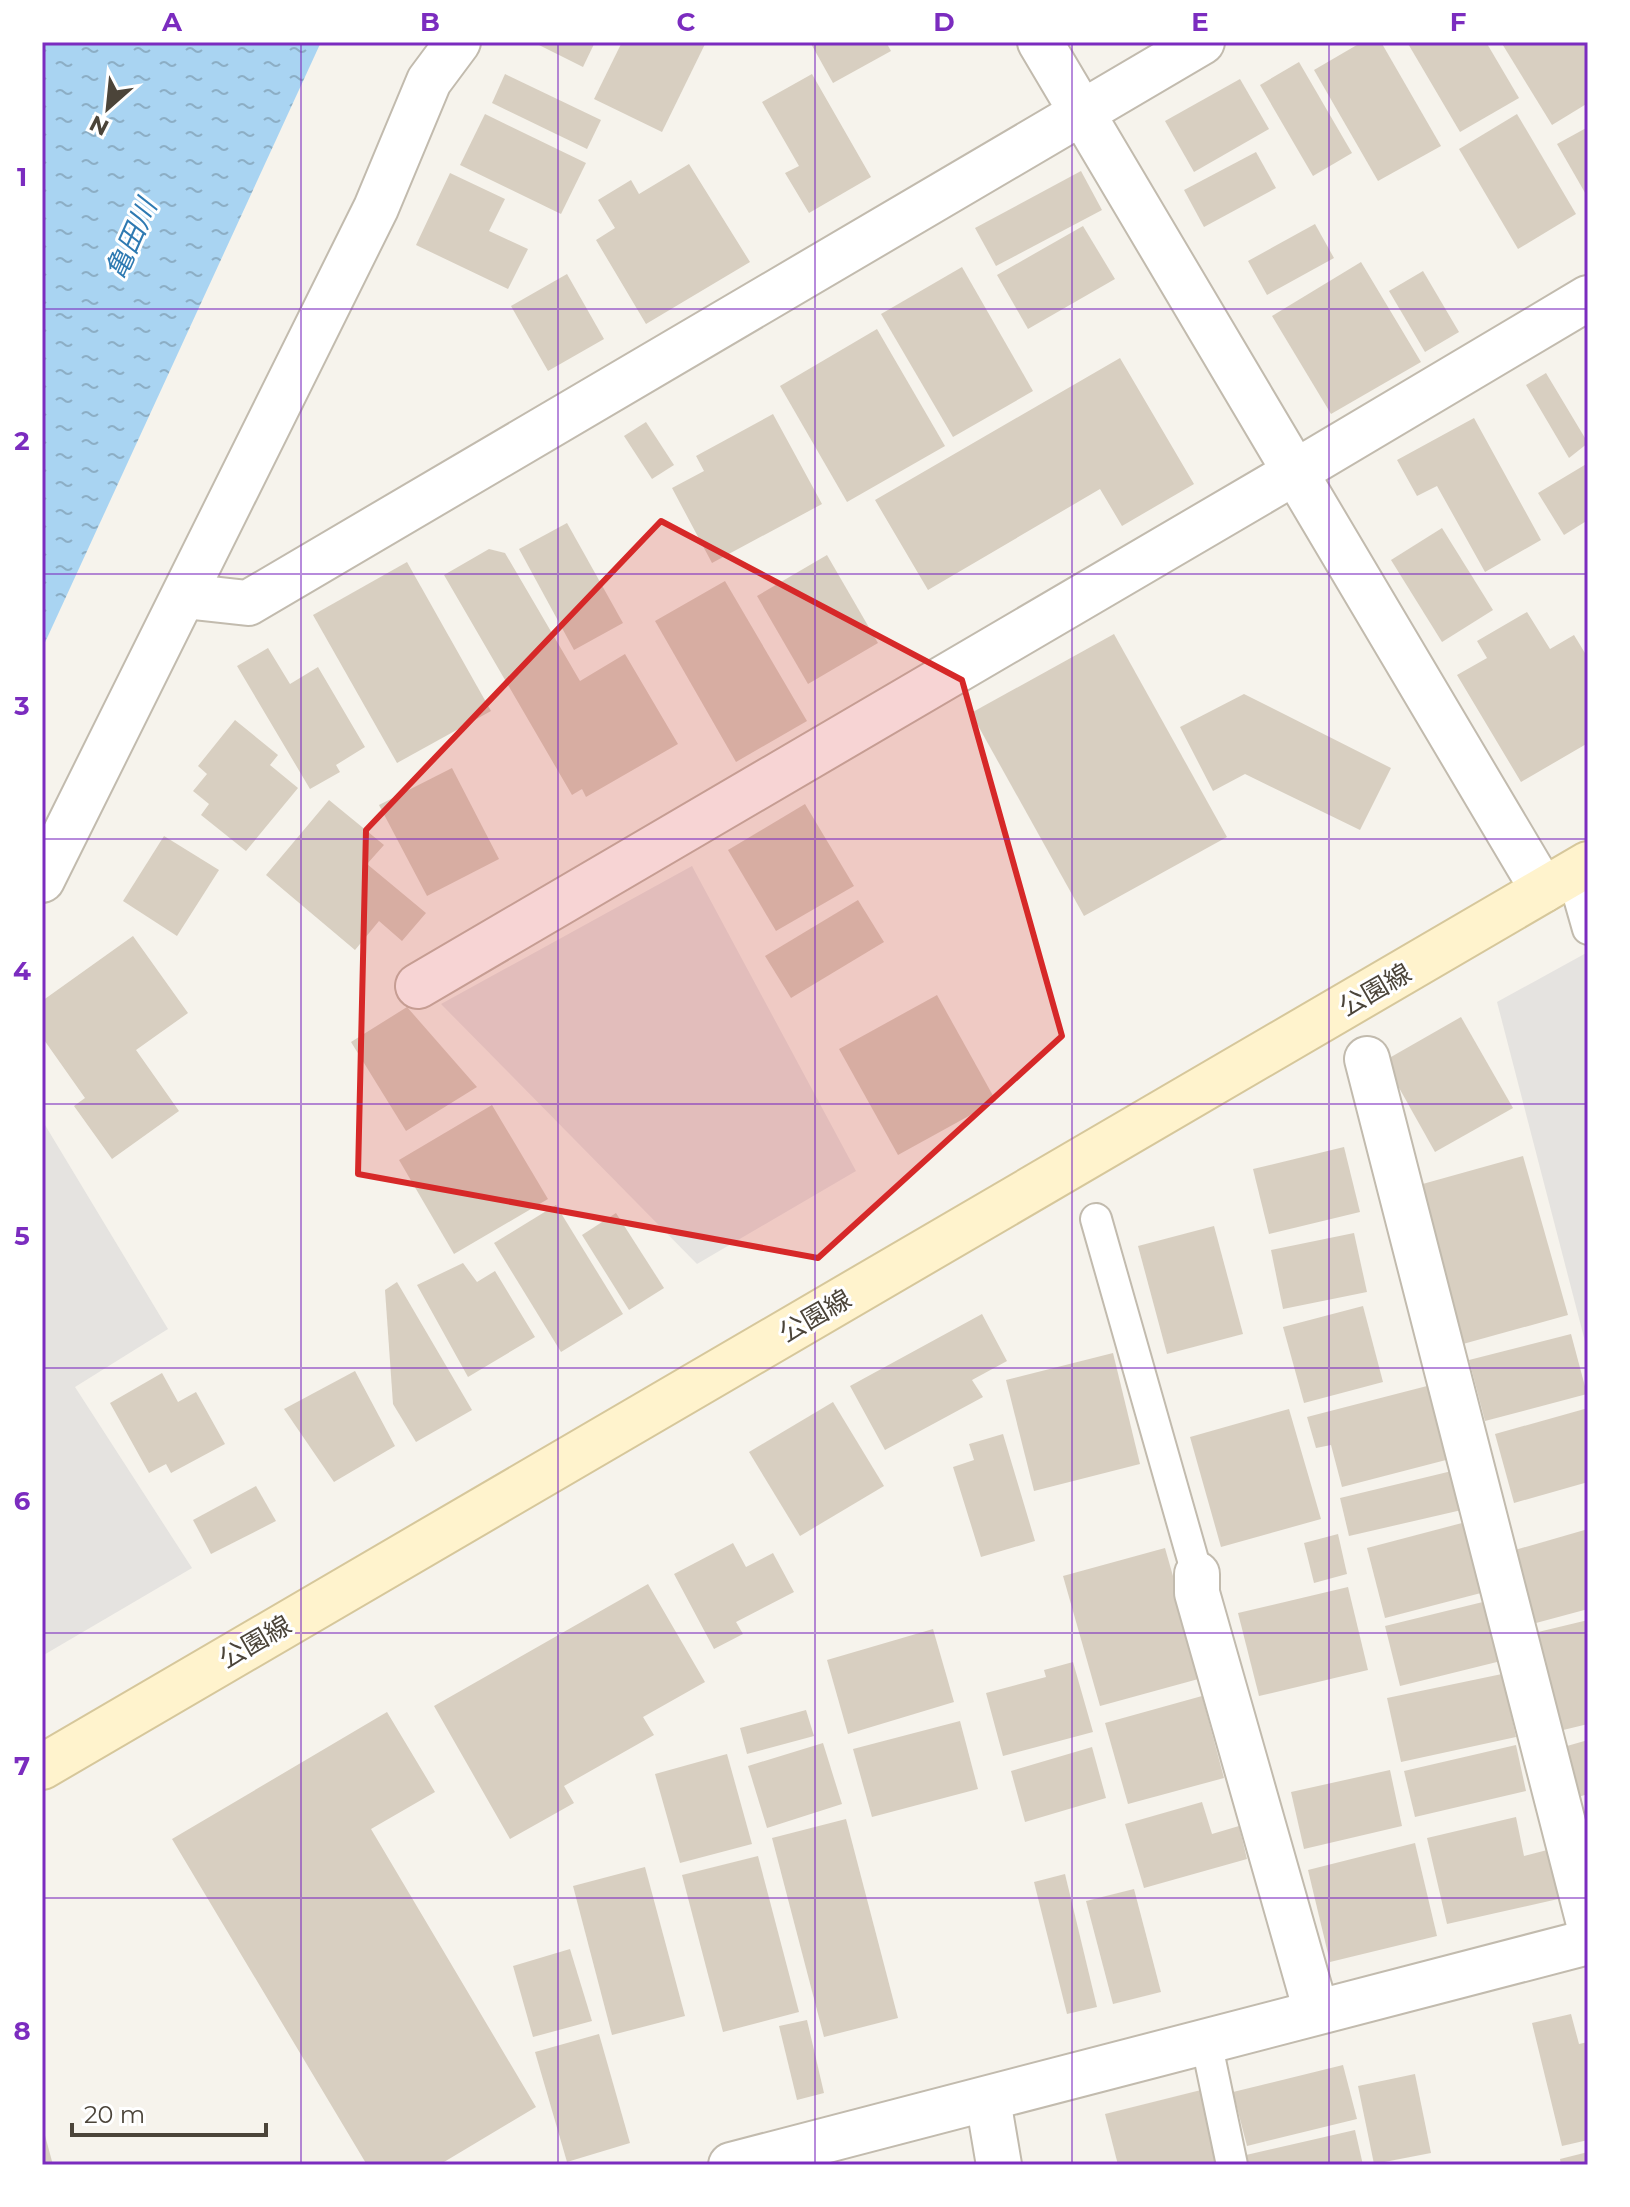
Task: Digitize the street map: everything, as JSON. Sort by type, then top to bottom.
[{"type":"street","points":[[42,880],[376,208],[433,62],[458,42]]},
{"type":"street","points":[[1040,42],[1297,471],[1568,876]]},
{"type":"street","points":[[184,596],[248,603],[1202,42]]},
{"type":"street","points":[[418,986],[1588,298]]},
{"type":"street","name":"公園線","points":[[42,1767],[1568,876]]},
{"type":"street","points":[[1367,1059],[1588,1920]]},
{"type":"street","points":[[1197,1574],[1197,1593],[1316,2011]]},
{"type":"street","points":[[731,2165],[863,2148],[988,2100],[1316,2011],[1588,1942]]},
{"type":"street","points":[[988,2100],[999,2165]]},
{"type":"lane","points":[[1568,876],[1588,929]]},
{"type":"lane","points":[[1096,1219],[1197,1574]]},
{"type":"lane","points":[[1206,2041],[1232,2165]]},
{"type":"highlighted area","points":[[661,521],[962,680],[1062,1036],[818,1258],[358,1174],[366,830]]},
{"type":"shaded area","points":[[692,866],[856,1171],[697,1264],[441,1004]]},
{"type":"shaded area","points":[[1588,952],[1588,1353],[1497,1002]]},
{"type":"shaded area","points":[[42,1120],[168,1329],[75,1387],[192,1568],[42,1656]]},
{"type":"water","name":"亀田川","points":[[42,42],[321,42],[42,649]]},
{"type":"building","points":[[533,42],[595,42],[583,67]]},
{"type":"building","points":[[622,42],[706,42],[662,132],[594,99]]},
{"type":"building","points":[[810,42],[886,42],[891,51],[833,83]]},
{"type":"building","points":[[1362,42],[1381,42],[1441,146],[1378,181],[1314,70]]},
{"type":"building","points":[[1407,42],[1486,42],[1519,98],[1460,132]]},
{"type":"building","points":[[1501,42],[1588,42],[1588,103],[1552,125]]},
{"type":"building","points":[[1299,62],[1352,153],[1313,176],[1260,85]]},
{"type":"building","points":[[505,74],[601,120],[587,149],[492,103]]},
{"type":"building","points":[[812,74],[871,177],[809,213],[785,173],[799,166],[762,102]]},
{"type":"building","points":[[1240,79],[1269,129],[1194,172],[1165,121]]},
{"type":"building","points":[[485,114],[586,163],[561,214],[460,165]]},
{"type":"building","points":[[1517,114],[1576,214],[1518,249],[1459,149]]},
{"type":"building","points":[[1588,127],[1588,198],[1557,144]]},
{"type":"building","points":[[1256,152],[1276,188],[1204,227],[1184,190]]},
{"type":"building","points":[[689,164],[750,262],[646,324],[596,240],[615,228],[598,200],[631,180],[639,194]]},
{"type":"building","points":[[1081,171],[1102,210],[996,266],[975,228]]},
{"type":"building","points":[[450,173],[505,199],[489,231],[528,249],[508,289],[416,245]]},
{"type":"building","points":[[1315,224],[1334,258],[1267,295],[1248,261]]},
{"type":"building","points":[[1083,226],[1115,279],[1028,329],[997,275]]},
{"type":"building","points":[[1361,262],[1421,362],[1331,414],[1272,316]]},
{"type":"building","points":[[962,267],[1033,391],[953,437],[881,314]]},
{"type":"building","points":[[1423,271],[1459,332],[1425,352],[1389,291]]},
{"type":"building","points":[[567,274],[604,339],[548,371],[511,306]]},
{"type":"building","points":[[877,329],[945,446],[847,502],[780,386]]},
{"type":"building","points":[[1120,358],[1194,484],[1122,526],[1100,489],[928,590],[875,500]]},
{"type":"building","points":[[1546,373],[1588,443],[1569,458],[1526,385]]},
{"type":"building","points":[[773,414],[822,504],[712,563],[672,488],[704,471],[696,456]]},
{"type":"building","points":[[1474,418],[1541,540],[1485,572],[1437,486],[1417,496],[1397,460]]},
{"type":"building","points":[[646,422],[674,465],[652,479],[624,436]]},
{"type":"building","points":[[1588,463],[1588,520],[1564,535],[1538,493]]},
{"type":"building","points":[[567,523],[623,623],[574,650],[519,549]]},
{"type":"building","points":[[1442,528],[1493,610],[1442,642],[1391,560]]},
{"type":"building","points":[[489,549],[505,553],[580,681],[625,654],[678,744],[586,797],[582,789],[572,795],[444,575]]},
{"type":"building","points":[[827,555],[878,643],[808,684],[757,596]]},
{"type":"building","points":[[407,562],[491,711],[397,763],[313,615]]},
{"type":"building","points":[[725,581],[807,721],[736,762],[655,621]]},
{"type":"building","points":[[1527,612],[1550,649],[1574,635],[1588,658],[1588,743],[1521,782],[1457,675],[1487,658],[1477,641]]},
{"type":"building","points":[[1114,634],[1227,837],[1084,916],[971,713]]},
{"type":"building","points":[[268,648],[290,684],[318,667],[365,747],[336,765],[340,772],[310,789],[237,666]]},
{"type":"building","points":[[1244,694],[1391,768],[1360,830],[1245,774],[1213,791],[1180,727]]},
{"type":"building","points":[[235,720],[278,755],[270,765],[298,788],[246,851],[201,815],[209,804],[193,791],[207,774],[198,766]]},
{"type":"building","points":[[452,768],[499,859],[427,896],[379,805]]},
{"type":"building","points":[[329,800],[384,845],[367,864],[426,913],[402,941],[379,921],[355,950],[266,875]]},
{"type":"building","points":[[805,804],[854,886],[776,931],[728,850]]},
{"type":"building","points":[[164,836],[219,870],[177,936],[123,901]]},
{"type":"building","points":[[858,900],[884,942],[791,998],[765,956]]},
{"type":"building","points":[[133,936],[188,1013],[136,1050],[179,1111],[112,1159],[74,1106],[85,1098],[42,1037],[42,1001]]},
{"type":"building","points":[[937,995],[996,1101],[898,1155],[839,1049]]},
{"type":"building","points":[[407,1007],[477,1087],[406,1131],[351,1042]]},
{"type":"building","points":[[1461,1017],[1513,1108],[1435,1152],[1384,1061]]},
{"type":"building","points":[[492,1105],[548,1199],[454,1254],[399,1160]]},
{"type":"building","points":[[1344,1147],[1360,1212],[1269,1234],[1253,1169]]},
{"type":"building","points":[[1523,1156],[1568,1315],[1463,1344],[1419,1185]]},
{"type":"building","points":[[556,1205],[623,1314],[561,1352],[494,1243]]},
{"type":"building","points":[[616,1213],[664,1288],[629,1310],[582,1235]]},
{"type":"building","points":[[1214,1226],[1243,1334],[1167,1354],[1138,1246]]},
{"type":"building","points":[[1354,1233],[1367,1292],[1283,1309],[1271,1250]]},
{"type":"building","points":[[463,1263],[477,1282],[495,1271],[535,1337],[468,1377],[417,1285]]},
{"type":"building","points":[[397,1282],[472,1410],[416,1442],[393,1404],[385,1290]]},
{"type":"building","points":[[1363,1306],[1383,1382],[1304,1403],[1283,1327]]},
{"type":"building","points":[[982,1314],[1007,1361],[972,1380],[983,1397],[885,1450],[850,1386]]},
{"type":"building","points":[[1571,1334],[1587,1394],[1485,1421],[1469,1360]]},
{"type":"building","points":[[1113,1353],[1140,1464],[1034,1491],[1006,1380]]},
{"type":"building","points":[[355,1371],[395,1446],[334,1482],[284,1409]]},
{"type":"building","points":[[162,1373],[178,1402],[196,1392],[225,1444],[171,1473],[166,1464],[149,1473],[110,1403]]},
{"type":"building","points":[[1427,1386],[1446,1460],[1342,1487],[1331,1445],[1316,1448],[1307,1417]]},
{"type":"building","points":[[833,1402],[884,1486],[800,1536],[749,1452]]},
{"type":"building","points":[[1588,1408],[1588,1482],[1514,1503],[1495,1434]]},
{"type":"building","points":[[1289,1409],[1321,1519],[1221,1547],[1190,1437]]},
{"type":"building","points":[[1003,1434],[1035,1541],[981,1557],[953,1467],[974,1460],[969,1444]]},
{"type":"building","points":[[1456,1470],[1466,1509],[1349,1536],[1340,1498]]},
{"type":"building","points":[[256,1486],[276,1521],[211,1554],[193,1520]]},
{"type":"building","points":[[1462,1523],[1481,1593],[1385,1618],[1367,1548]]},
{"type":"building","points":[[1588,1529],[1588,1609],[1536,1623],[1515,1550]]},
{"type":"building","points":[[1338,1534],[1347,1574],[1314,1583],[1304,1543]]},
{"type":"building","points":[[733,1543],[746,1567],[773,1553],[794,1592],[736,1622],[743,1634],[714,1649],[674,1574]]},
{"type":"building","points":[[1165,1548],[1202,1678],[1100,1706],[1063,1576]]},
{"type":"building","points":[[648,1584],[705,1682],[643,1717],[654,1735],[564,1786],[574,1803],[510,1839],[434,1706]]},
{"type":"building","points":[[1348,1587],[1368,1670],[1259,1696],[1238,1613]]},
{"type":"building","points":[[1491,1600],[1505,1660],[1400,1686],[1385,1626]]},
{"type":"building","points":[[1588,1620],[1588,1724],[1559,1731],[1534,1633]]},
{"type":"building","points":[[933,1629],[954,1702],[848,1734],[827,1660]]},
{"type":"building","points":[[1073,1662],[1093,1732],[1003,1756],[986,1693],[1046,1677],[1044,1670]]},
{"type":"building","points":[[1502,1674],[1516,1737],[1401,1762],[1387,1698]]},
{"type":"building","points":[[1202,1696],[1224,1778],[1128,1804],[1105,1723]]},
{"type":"building","points":[[806,1710],[814,1736],[747,1754],[740,1728]]},
{"type":"building","points":[[387,1712],[435,1792],[371,1829],[536,2107],[439,2165],[367,2165],[172,1839]]},
{"type":"building","points":[[960,1721],[978,1789],[872,1817],[853,1749]]},
{"type":"building","points":[[1588,1740],[1588,1794],[1575,1798],[1560,1748]]},
{"type":"building","points":[[823,1743],[842,1804],[767,1828],[748,1766]]},
{"type":"building","points":[[1516,1745],[1526,1791],[1415,1817],[1404,1771]]},
{"type":"building","points":[[1092,1747],[1106,1798],[1025,1822],[1011,1771]]},
{"type":"building","points":[[727,1754],[752,1844],[680,1863],[655,1774]]},
{"type":"building","points":[[1390,1770],[1402,1826],[1304,1849],[1291,1792]]},
{"type":"building","points":[[1202,1802],[1212,1834],[1239,1826],[1247,1859],[1144,1888],[1125,1824]]},
{"type":"building","points":[[1516,1817],[1524,1856],[1555,1848],[1567,1897],[1447,1924],[1427,1838]]},
{"type":"building","points":[[846,1819],[898,2018],[824,2037],[772,1838]]},
{"type":"building","points":[[1415,1843],[1437,1936],[1330,1962],[1308,1870]]},
{"type":"building","points":[[758,1856],[799,2012],[723,2032],[682,1875]]},
{"type":"building","points":[[645,1867],[685,2016],[612,2035],[573,1886]]},
{"type":"building","points":[[1065,1874],[1097,2007],[1067,2014],[1034,1882]]},
{"type":"building","points":[[1134,1889],[1161,1992],[1113,2004],[1086,1901]]},
{"type":"building","points":[[570,1949],[592,2021],[533,2037],[513,1966]]},
{"type":"building","points":[[1571,2014],[1579,2044],[1588,2042],[1588,2140],[1562,2146],[1532,2023]]},
{"type":"building","points":[[807,2020],[824,2093],[797,2100],[779,2026]]},
{"type":"building","points":[[599,2034],[630,2143],[567,2162],[535,2052]]},
{"type":"building","points":[[1343,2065],[1357,2119],[1247,2146],[1233,2092]]},
{"type":"building","points":[[1415,2074],[1431,2153],[1374,2164],[1358,2086]]},
{"type":"building","points":[[1201,2090],[1220,2165],[1118,2165],[1105,2114]]},
{"type":"building","points":[[43,2128],[53,2165],[42,2165]]},
{"type":"building","points":[[1355,2130],[1363,2165],[1248,2165],[1246,2155]]},
{"type":"building","points":[[1588,2152],[1588,2165],[1561,2165],[1560,2159]]}]
